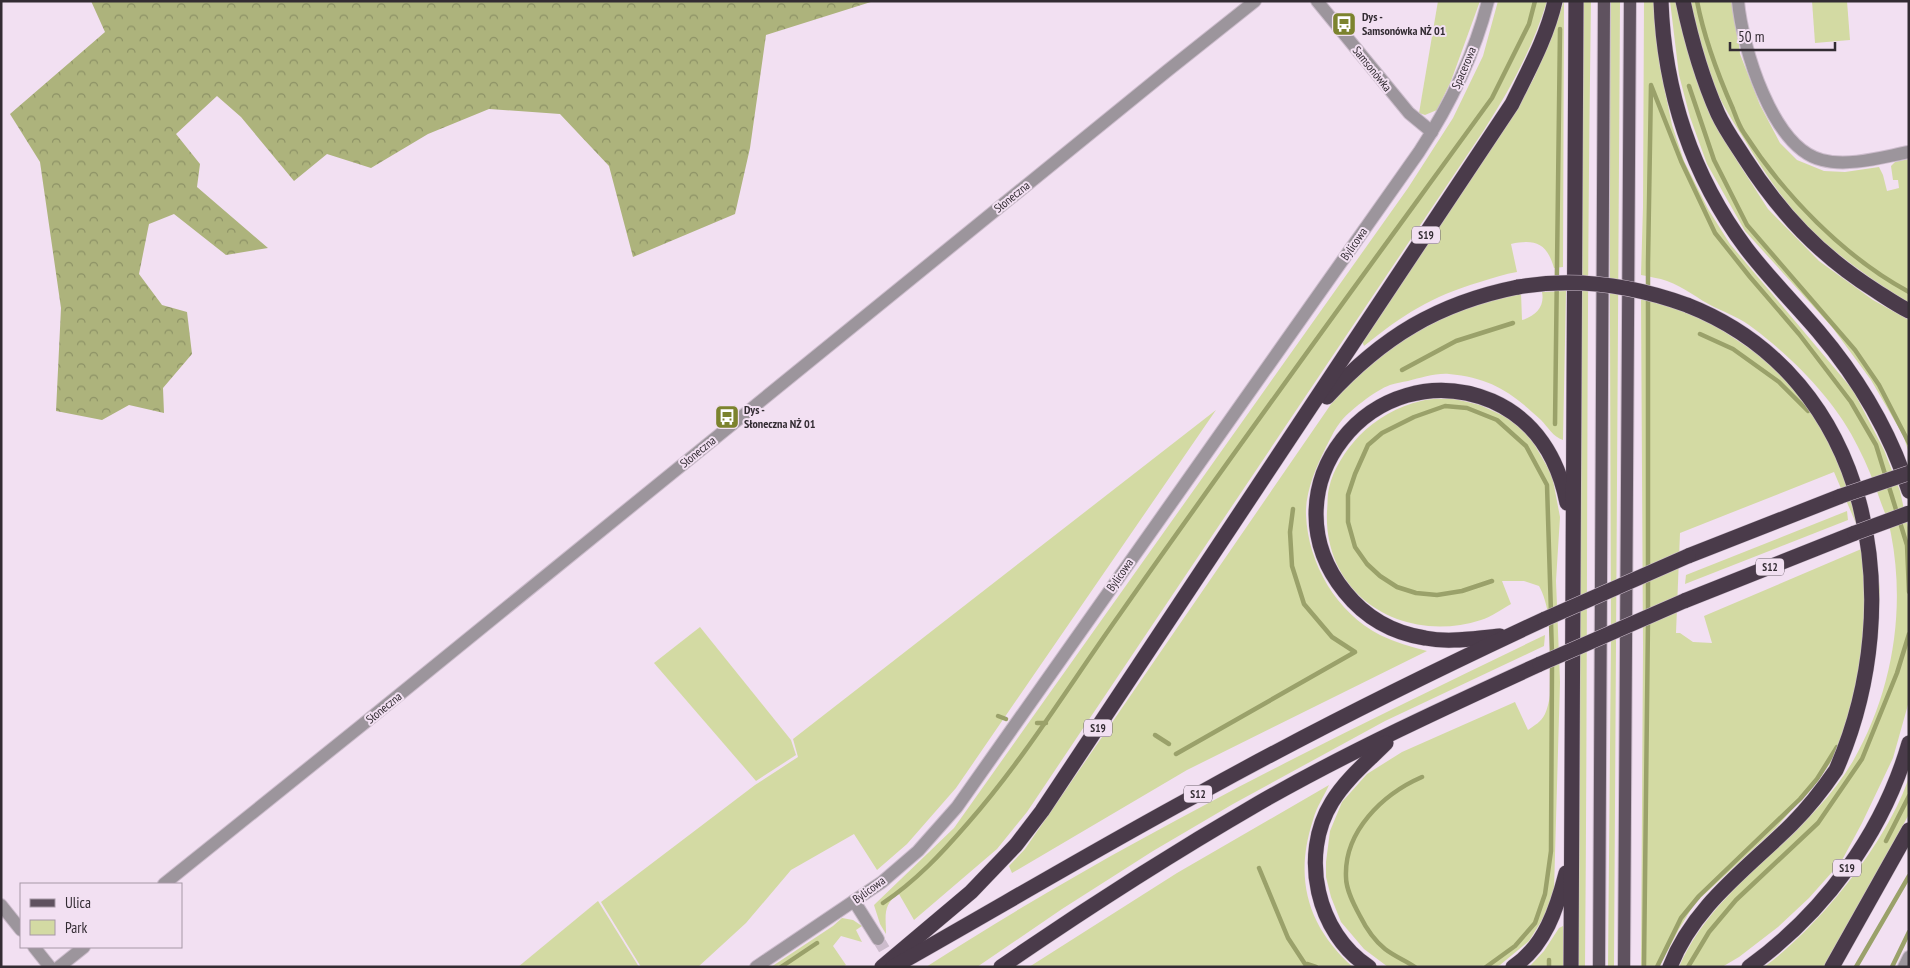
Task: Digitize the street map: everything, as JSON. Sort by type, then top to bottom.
[{"type":"highway","name":"S19","points":[[882,967],[971,892],[1016,845],[1074,764],[1512,104],[1551,17],[1555,1]]},
{"type":"highway","points":[[1571,967],[1576,1]]},
{"type":"highway","points":[[1662,1],[1665,54],[1672,93],[1686,140],[1708,187],[1721,211],[1746,248],[1830,346],[1863,391],[1894,451],[1909,491]]},
{"type":"highway","points":[[1683,1],[1688,26],[1718,114],[1758,180],[1793,224],[1829,258],[1859,280],[1909,311]]},
{"type":"highway","points":[[1277,459],[1336,387],[1382,345],[1414,324],[1472,298],[1518,286],[1562,282],[1606,284],[1641,291],[1687,305],[1719,318],[1773,353],[1794,372],[1819,400],[1842,433],[1857,461],[1875,506],[1882,537]]},
{"type":"highway","points":[[1511,635],[1449,640],[1424,638],[1388,627],[1356,604],[1330,571],[1318,532],[1316,512],[1318,492],[1326,465],[1336,447],[1365,416],[1394,399],[1416,392],[1436,390],[1479,396],[1512,413],[1526,423],[1543,442],[1553,457],[1560,474],[1573,534]]},
{"type":"highway","name":"S12","points":[[893,967],[1030,887],[1203,791],[1394,690],[1545,619],[1688,556],[1841,496],[1909,473]]},
{"type":"highway","name":"S12","points":[[1001,967],[1051,932],[1259,803],[1399,731],[1540,664],[1684,600],[1909,513]]},
{"type":"highway","points":[[1670,967],[1685,935],[1713,899],[1792,824],[1825,785],[1855,738],[1869,704],[1879,671]]},
{"type":"highway","points":[[1369,967],[1348,950],[1336,934],[1324,911],[1317,886],[1317,844],[1322,824],[1331,804],[1341,789],[1399,731]]},
{"type":"highway","name":"S19","points":[[1749,967],[1785,938],[1811,913],[1853,861],[1871,832],[1888,798],[1909,743]]},
{"type":"highway","points":[[1832,967],[1909,830]]},
{"type":"highway","points":[[1513,967],[1534,948],[1549,926],[1560,899],[1572,848]]},
{"type":"main road","points":[[1598,967],[1604,1]]},
{"type":"main road","points":[[1624,967],[1630,1]]},
{"type":"street","name":"Słoneczna","points":[[165,883],[355,732],[1159,77],[1255,1]]},
{"type":"street","name":"Samsonówka","points":[[1317,1],[1409,113],[1432,132]]},
{"type":"street","name":"Spacerowa","points":[[1432,132],[1445,112],[1466,65],[1477,38],[1488,1]]},
{"type":"street","points":[[1738,1],[1745,44],[1755,74],[1776,118],[1796,146],[1816,159],[1834,162],[1869,159],[1909,152]]},
{"type":"street","name":"Bylicowa","points":[[756,967],[882,882],[918,851],[957,807],[1432,132]]},
{"type":"street","points":[[854,901],[878,939]]},
{"type":"street","points":[[1,905],[20,929]]},
{"type":"street","points":[[35,948],[50,967]]},
{"type":"street","points":[[59,967],[83,948]]},
{"type":"street","points":[[1904,967],[1909,957]]},
{"type":"green space","points":[[91,1],[874,1],[766,35],[750,148],[735,214],[633,257],[609,166],[560,114],[489,109],[428,134],[371,168],[327,154],[294,181],[241,117],[217,96],[176,134],[200,164],[197,187],[268,248],[226,255],[174,214],[149,224],[139,274],[162,305],[187,312],[192,354],[163,388],[164,413],[129,405],[102,420],[56,411],[61,308],[40,162],[10,114],[105,32]]},
{"type":"green space","points":[[1438,1],[1480,1],[1451,81],[1437,110],[1425,115],[1419,113]]},
{"type":"green space","points":[[1498,1],[1547,1],[1535,35],[1520,68],[1484,130],[1027,812],[997,849],[914,920],[899,894],[894,898],[886,911],[886,934],[880,924],[874,905],[954,828],[1408,188],[1453,118],[1483,56]]},
{"type":"green space","points":[[1564,1],[1563,267],[1554,268],[1548,253],[1539,245],[1527,242],[1511,244],[1517,272],[1462,288],[1432,300],[1405,316],[1364,346],[1362,341],[1513,114],[1534,78]]},
{"type":"green space","points":[[1582,1],[1591,1],[1588,242],[1585,967],[1577,967]]},
{"type":"green space","points":[[1609,1],[1620,1],[1614,967],[1608,967],[1611,639]]},
{"type":"green space","points":[[1644,1],[1654,1],[1660,67],[1672,125],[1684,161],[1708,209],[1730,244],[1853,390],[1884,450],[1900,491],[1909,532],[1909,701],[1893,758],[1841,862],[1809,898],[1778,927],[1739,957],[1722,967],[1679,967],[1695,937],[1715,910],[1738,885],[1812,815],[1834,789],[1853,761],[1878,708],[1886,680],[1896,622],[1897,592],[1895,563],[1889,525],[1873,480],[1849,430],[1826,397],[1783,352],[1744,322],[1673,284],[1661,279],[1641,275]]},
{"type":"green space","points":[[1670,1],[1677,1],[1709,110],[1734,156],[1768,209],[1819,261],[1873,300],[1909,320],[1909,453],[1903,435],[1871,380],[1832,327],[1745,231],[1707,164],[1690,117],[1679,75]]},
{"type":"green space","points":[[1690,1],[1734,1],[1740,54],[1760,105],[1780,143],[1797,160],[1824,171],[1845,172],[1879,167],[1887,191],[1899,188],[1898,180],[1893,180],[1891,166],[1895,162],[1909,159],[1909,303],[1860,270],[1825,243],[1794,212],[1776,188],[1733,122],[1714,87]]},
{"type":"green space","points":[[1812,1],[1847,1],[1850,40],[1815,43]]},
{"type":"green space","points":[[1566,291],[1563,440],[1553,434],[1541,420],[1520,402],[1500,388],[1464,376],[1439,374],[1390,385],[1362,402],[1337,426],[1315,472],[1307,498],[1308,533],[1312,551],[1328,585],[1338,600],[1365,626],[1391,640],[1427,651],[1187,770],[1012,873],[1009,866],[1025,849],[1338,394],[1382,350],[1470,304],[1521,293],[1522,320],[1531,316],[1541,306],[1542,292]]},
{"type":"green space","points":[[1641,297],[1678,309],[1713,324],[1759,355],[1807,398],[1861,503],[1875,545],[1880,590],[1878,635],[1867,686],[1841,747],[1822,775],[1775,829],[1695,903],[1659,967],[1641,967],[1643,646]],"holes":[[[1834,472],[1866,547],[1704,616],[1712,643],[1693,642],[1680,633],[1676,633],[1680,533]]]},
{"type":"green space","points":[[1429,399],[1455,399],[1480,405],[1508,418],[1529,435],[1552,475],[1560,517],[1556,581],[1560,682],[1554,890],[1547,912],[1529,941],[1500,965],[1495,967],[1388,967],[1364,949],[1341,922],[1331,897],[1326,877],[1326,862],[1330,831],[1342,802],[1367,774],[1402,752],[1515,702],[1528,730],[1540,721],[1545,714],[1551,687],[1551,631],[1544,598],[1539,586],[1524,581],[1502,581],[1511,604],[1493,615],[1481,620],[1452,626],[1423,625],[1397,619],[1373,607],[1353,589],[1338,567],[1329,541],[1327,511],[1329,488],[1337,467],[1354,441],[1380,419],[1404,406]]},
{"type":"green space","points":[[1216,410],[956,788],[907,844],[877,870],[854,834],[791,870],[746,923],[698,967],[641,967],[601,902],[755,785],[798,757],[793,739]]},
{"type":"green space","points":[[1847,511],[1848,520],[1685,584],[1686,575]]},
{"type":"green space","points":[[700,627],[791,740],[796,755],[756,781],[654,663]]},
{"type":"green space","points":[[1545,635],[1544,646],[1385,721],[1233,804],[1153,851],[1062,909],[977,967],[926,967],[1000,920],[1153,833],[1308,751]]},
{"type":"green space","points":[[1909,777],[1909,814],[1861,904],[1824,967],[1764,967],[1807,929],[1849,881],[1885,828],[1899,802]]},
{"type":"green space","points":[[1329,785],[1316,811],[1307,841],[1305,881],[1315,918],[1337,951],[1353,967],[1029,967],[1177,873]]},
{"type":"green space","points":[[598,901],[639,967],[518,967]]},
{"type":"green space","points":[[842,918],[853,920],[862,926],[856,930],[862,942],[841,936],[833,946],[846,965],[842,967],[771,967],[833,926]]},
{"type":"green space","points":[[1563,926],[1563,967],[1529,967],[1544,951],[1559,928]]},
{"type":"waterway","points":[[883,903],[918,876],[948,845],[989,798],[1028,747],[1101,640],[1212,484],[1492,98],[1529,24],[1535,1]]},
{"type":"waterway","points":[[1697,1],[1712,56],[1722,83],[1741,127],[1760,156],[1817,223],[1861,261],[1909,292]]},
{"type":"waterway","points":[[1555,424],[1560,29]]},
{"type":"waterway","points":[[1648,570],[1648,263],[1651,85],[1681,161],[1715,233],[1799,334],[1851,402],[1876,445],[1907,545],[1909,592]]},
{"type":"waterway","points":[[1689,86],[1714,160],[1747,225],[1855,350],[1879,385],[1909,443]]},
{"type":"waterway","points":[[1402,370],[1456,341],[1513,323]]},
{"type":"waterway","points":[[1700,334],[1733,349],[1779,382],[1808,411]]},
{"type":"waterway","points":[[1492,581],[1462,591],[1437,595],[1416,593],[1397,587],[1380,576],[1367,564],[1355,547],[1348,522],[1348,495],[1368,445],[1382,433],[1414,417],[1445,406],[1467,408],[1497,420],[1526,446],[1547,485],[1551,613]]},
{"type":"waterway","points":[[1176,754],[1355,652],[1332,637],[1304,604],[1292,566],[1290,532],[1293,509]]},
{"type":"waterway","points":[[1648,578],[1648,613]]},
{"type":"waterway","points":[[1551,621],[1552,655]]},
{"type":"waterway","points":[[1644,967],[1648,621]]},
{"type":"waterway","points":[[1688,967],[1709,932],[1736,900],[1818,823],[1862,759],[1897,673],[1909,634]]},
{"type":"waterway","points":[[1486,967],[1515,946],[1535,923],[1545,894],[1551,851],[1552,663]]},
{"type":"waterway","points":[[998,716],[1006,719]]},
{"type":"waterway","points":[[1037,723],[1046,723]]},
{"type":"waterway","points":[[1155,735],[1169,744]]},
{"type":"waterway","points":[[1657,967],[1681,918],[1699,896],[1800,799],[1817,779],[1837,747]]},
{"type":"waterway","points":[[1415,967],[1385,949],[1371,934],[1353,902],[1347,887],[1346,877],[1347,860],[1352,844],[1369,816],[1393,793],[1422,777]]},
{"type":"waterway","points":[[1886,841],[1909,796]]},
{"type":"waterway","points":[[1259,868],[1288,938],[1307,967]]},
{"type":"waterway","points":[[1856,967],[1909,876]]},
{"type":"waterway","points":[[1892,967],[1909,932]]},
{"type":"waterway","points":[[781,967],[817,943]]},
{"type":"waterway","points":[[1549,960],[1549,967]]},
{"type":"waterway","points":[[1307,964],[1316,967]]},
{"type":"tunnel","points":[[878,939],[895,967]]},
{"type":"place","name":"Dys - Samsonówka NŻ 01","points":[[1344,24]]},
{"type":"place","name":"Dys - Słoneczna NŻ 01","points":[[727,417]]}]
